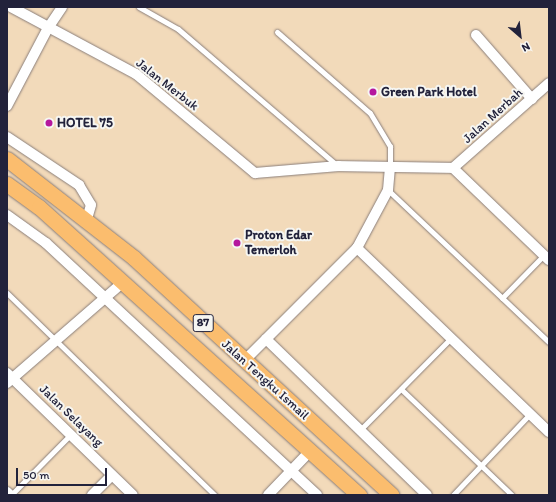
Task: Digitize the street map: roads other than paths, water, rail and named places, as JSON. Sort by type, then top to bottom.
[{"type":"main road","name":"Jalan Tengku Ismail","points":[[7,159],[87,219],[134,258],[244,361],[392,495]]},
{"type":"main road","name":"Jalan Tengku Ismail","points":[[7,184],[38,207],[123,282],[311,450],[359,495]]},
{"type":"street","name":"Jalan Merbuk","points":[[11,7],[136,74],[255,173],[339,166]]},
{"type":"street","points":[[7,106],[48,28],[62,7]]},
{"type":"street","points":[[476,35],[532,98]]},
{"type":"street","name":"Jalan Merbah","points":[[453,168],[549,83]]},
{"type":"street","points":[[7,137],[79,185],[92,205],[87,219]]},
{"type":"street","points":[[339,166],[390,169],[453,168],[546,257]]},
{"type":"street","points":[[244,361],[357,248],[388,190],[390,169]]},
{"type":"street","points":[[7,215],[46,243],[104,299],[292,470],[317,495]]},
{"type":"street","points":[[357,248],[549,432]]},
{"type":"street","points":[[9,378],[57,340],[123,282]]},
{"type":"street","points":[[266,340],[427,495]]},
{"type":"street","name":"Jalan Selayang","points":[[9,378],[71,434],[133,495]]},
{"type":"street","points":[[268,495],[311,450]]},
{"type":"street","points":[[92,495],[112,475]]},
{"type":"street","points":[[7,492],[11,495]]},
{"type":"lane","points":[[139,7],[178,29],[339,166]]},
{"type":"lane","points":[[277,32],[370,113],[390,146],[390,169]]},
{"type":"lane","points":[[388,190],[549,342]]},
{"type":"lane","points":[[502,298],[546,257]]},
{"type":"lane","points":[[7,293],[215,495]]},
{"type":"lane","points":[[360,430],[451,338]]},
{"type":"lane","points":[[401,389],[512,495]]},
{"type":"lane","points":[[453,495],[530,414]]},
{"type":"lane","points":[[11,495],[71,434]]},
{"type":"place","name":"Green Park Hotel","points":[[373,92]]},
{"type":"place","name":"HOTEL 75","points":[[49,123]]},
{"type":"place","name":"Proton Edar Temerloh","points":[[237,243]]}]
